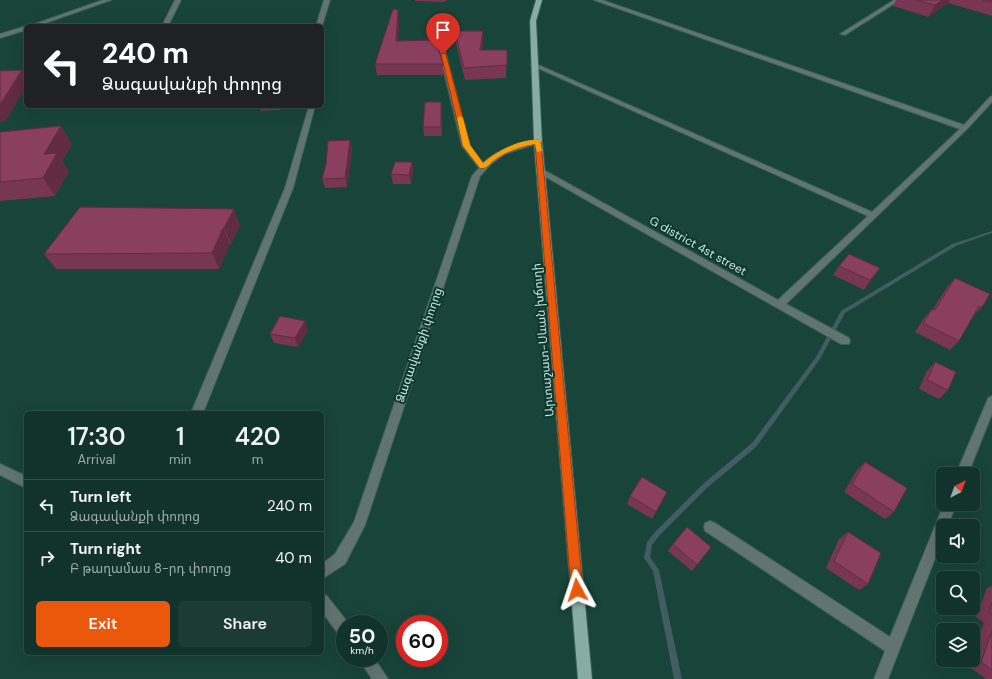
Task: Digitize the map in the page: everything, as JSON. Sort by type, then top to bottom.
[{"type":"main road","name":"Արտաշատ-Սևան խճուղի","points":[[539,0],[533,22],[538,142],[585,679]]},
{"type":"street","points":[[38,24],[108,0]]},
{"type":"street","points":[[166,24],[178,0]]},
{"type":"street","points":[[320,24],[327,0]]},
{"type":"street","points":[[597,0],[965,128]]},
{"type":"street","points":[[843,34],[897,0]]},
{"type":"street","points":[[0,36],[24,29]]},
{"type":"street","points":[[440,43],[466,146],[482,167]]},
{"type":"street","points":[[534,65],[873,215]]},
{"type":"street","points":[[778,305],[965,128],[992,98]]},
{"type":"street","points":[[198,411],[289,188],[311,108]]},
{"type":"street","name":"Ձագավանքի փողոց","points":[[324,571],[340,559],[358,525],[473,184],[482,167],[493,158],[522,144],[538,142]]},
{"type":"street","name":"G district 4st street","points":[[541,172],[845,341]]},
{"type":"street","points":[[965,467],[992,401]]},
{"type":"street","points":[[0,469],[24,481]]},
{"type":"street","points":[[881,679],[947,511]]},
{"type":"street","points":[[710,527],[894,648]]},
{"type":"street","points":[[324,604],[336,619]]},
{"type":"street","points":[[372,667],[381,679]]},
{"type":"building","points":[[916,0],[942,0],[935,5]]},
{"type":"building","points":[[393,9],[398,10],[396,41],[436,40],[443,64],[375,64]]},
{"type":"building","points":[[455,31],[483,31],[480,50],[507,50],[507,65],[464,68]]},
{"type":"building","points":[[22,70],[0,105],[0,71]]},
{"type":"building","points":[[425,102],[441,102],[441,127],[423,127]]},
{"type":"building","points":[[61,126],[44,154],[57,153],[43,178],[0,182],[0,132]]},
{"type":"building","points":[[350,140],[345,178],[322,179],[326,164],[328,141]]},
{"type":"building","points":[[395,162],[412,162],[409,175],[391,174]]},
{"type":"building","points":[[80,207],[234,209],[223,228],[212,253],[44,254]]},
{"type":"building","points":[[849,254],[880,268],[870,280],[839,266]]},
{"type":"building","points":[[955,278],[990,294],[982,307],[979,306],[959,341],[923,323],[932,309],[935,310]]},
{"type":"building","points":[[280,316],[305,321],[295,338],[270,334]]},
{"type":"building","points":[[935,362],[956,372],[948,390],[927,380]]},
{"type":"building","points":[[865,462],[907,488],[894,512],[852,484]]},
{"type":"building","points":[[642,477],[667,492],[656,512],[630,496]]},
{"type":"building","points":[[687,527],[711,547],[697,565],[673,544]]},
{"type":"building","points":[[848,532],[881,553],[868,584],[834,561]]},
{"type":"building","points":[[992,603],[992,614],[989,612]]},
{"type":"building","points":[[992,631],[992,670],[981,662]]},
{"type":"waterway","points":[[832,333],[843,312],[954,245],[992,232]]},
{"type":"waterway","points":[[678,679],[656,570],[647,558],[649,544],[706,485],[754,445],[818,358],[831,334]]},
{"type":"slow traffic","points":[[460,118],[466,146],[482,167],[493,158],[522,144],[538,142],[539,151]]},
{"type":"route","points":[[443,54],[450,77],[466,146],[482,167],[493,158],[510,149],[522,144],[538,142],[577,590]]}]
